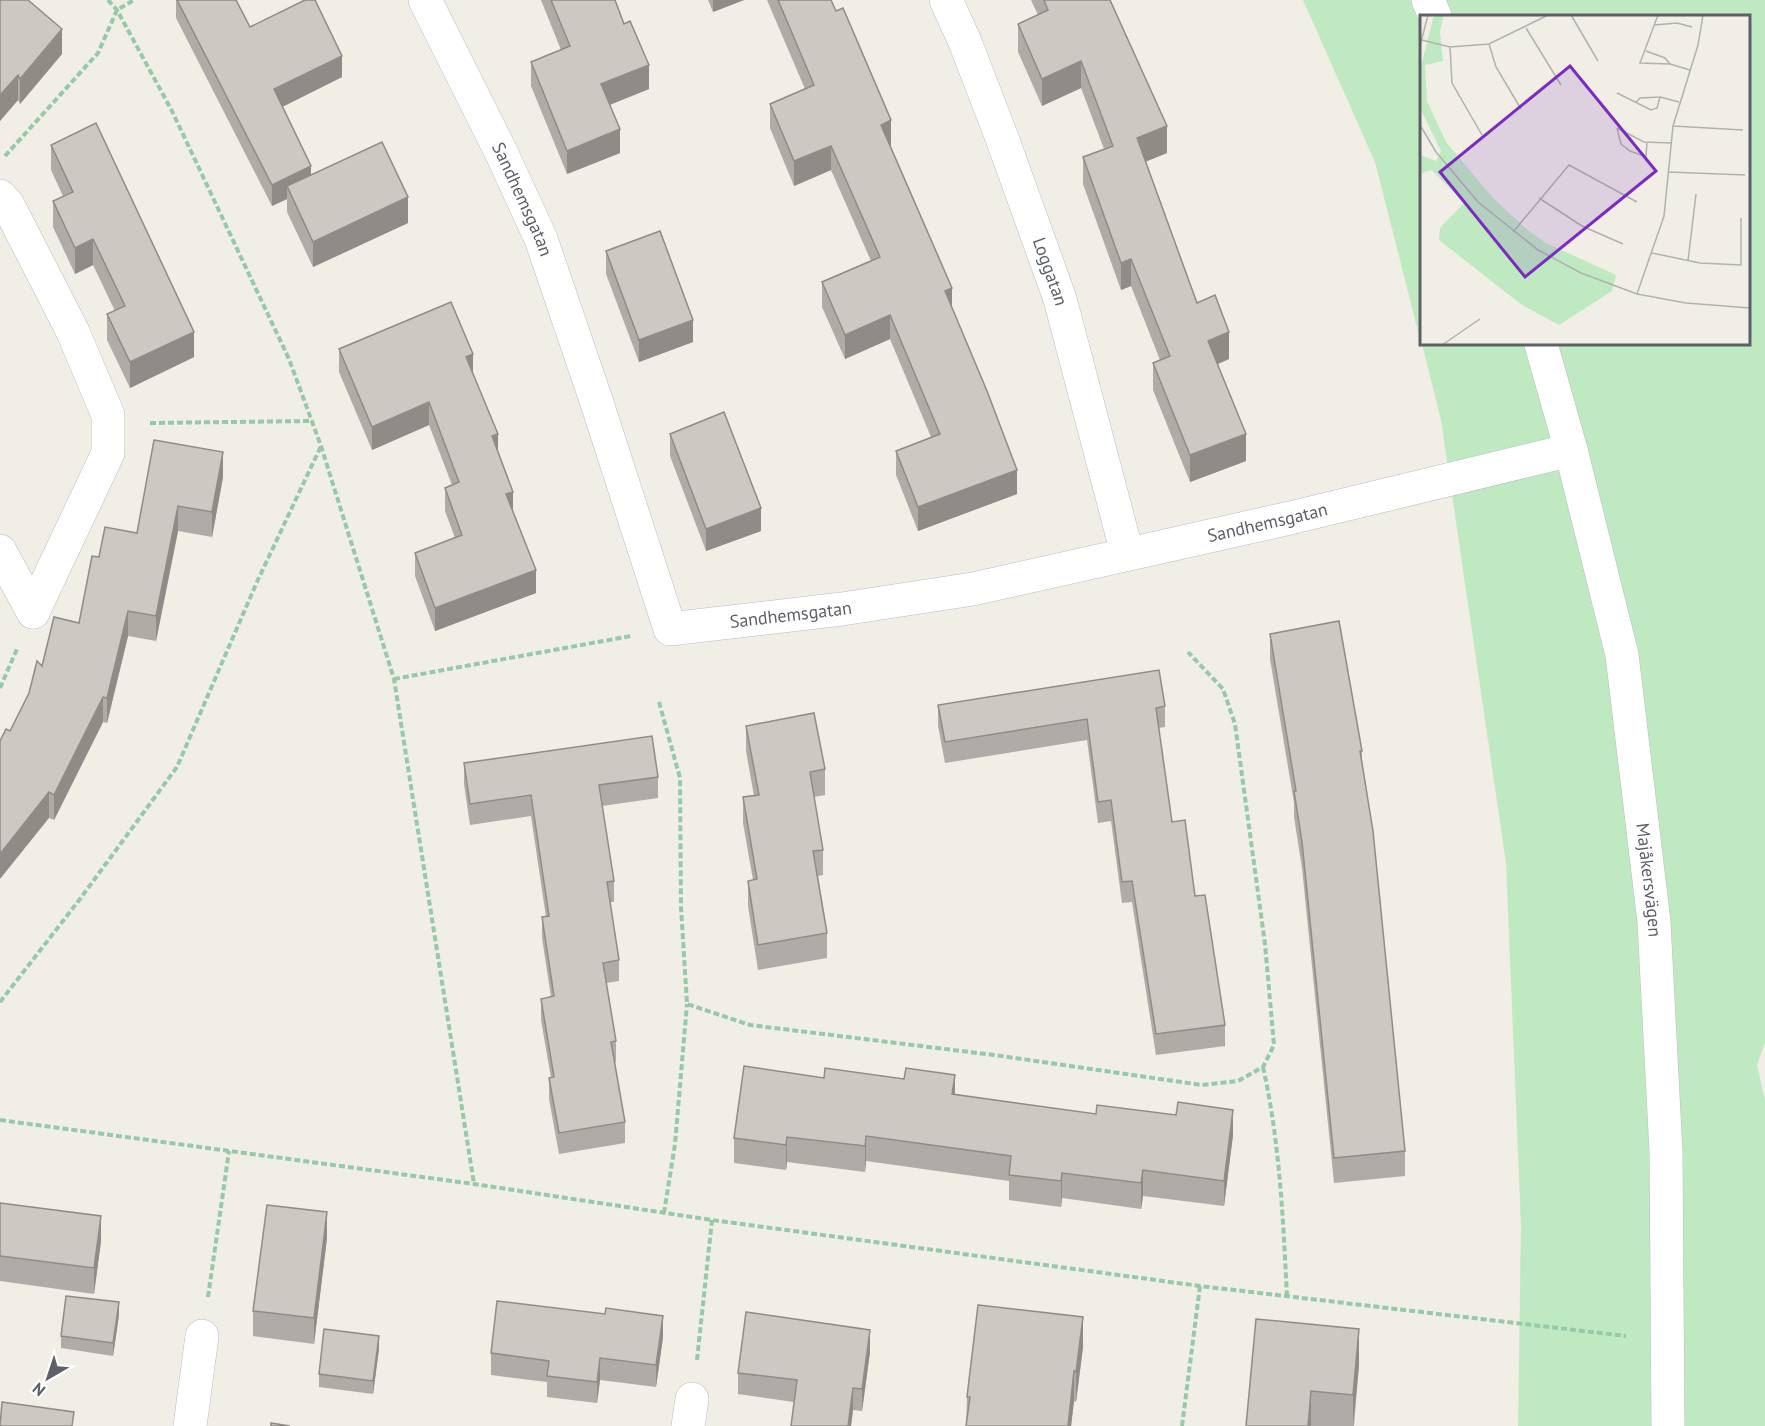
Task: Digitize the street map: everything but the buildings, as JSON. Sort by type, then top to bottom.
[{"type":"street","name":"Sandhemsgatan","points":[[425,0],[501,152],[541,239],[670,629],[842,609],[973,589],[1290,518],[1571,450]]},
{"type":"street","name":"Loggatan","points":[[946,0],[998,127],[1060,299],[1128,553]]},
{"type":"street","points":[[1428,0],[1435,15]]},
{"type":"street","points":[[0,196],[8,205],[73,332],[108,415],[108,453],[33,612],[0,551]]},
{"type":"street","name":"Majåkersvägen","points":[[1541,345],[1571,450],[1622,655],[1654,922],[1666,1152],[1668,1426]]},
{"type":"street","points":[[190,1426],[202,1336]]},
{"type":"path","points":[[108,0],[117,10],[172,111],[289,359],[321,446],[394,679],[474,1184]]},
{"type":"path","points":[[0,162],[98,53],[117,10],[134,0]]},
{"type":"path","points":[[108,415],[151,423],[311,421]]},
{"type":"path","points":[[0,1002],[80,899],[177,767],[256,584],[321,446]]},
{"type":"path","points":[[394,679],[670,629]]},
{"type":"path","points":[[687,1004],[750,1025],[994,1055],[1202,1085],[1238,1081],[1263,1067],[1274,1045],[1265,944],[1235,724],[1223,689],[1188,652]]},
{"type":"path","points":[[659,702],[680,778],[681,907],[687,1004],[676,1132],[664,1213]]},
{"type":"path","points":[[1263,1067],[1273,1112],[1281,1182],[1287,1297]]},
{"type":"path","points":[[0,1120],[1200,1286],[1667,1341]]},
{"type":"path","points":[[202,1336],[229,1151]]},
{"type":"path","points":[[690,1413],[712,1220]]},
{"type":"path","points":[[1182,1426],[1200,1286]]},
{"type":"green space","points":[[1303,0],[1765,0],[1765,1042],[1757,1065],[1765,1100],[1765,1426],[1518,1426],[1521,1226],[1506,863],[1441,420],[1422,345],[1750,345],[1750,15],[1420,15],[1420,339],[1375,162]]}]
